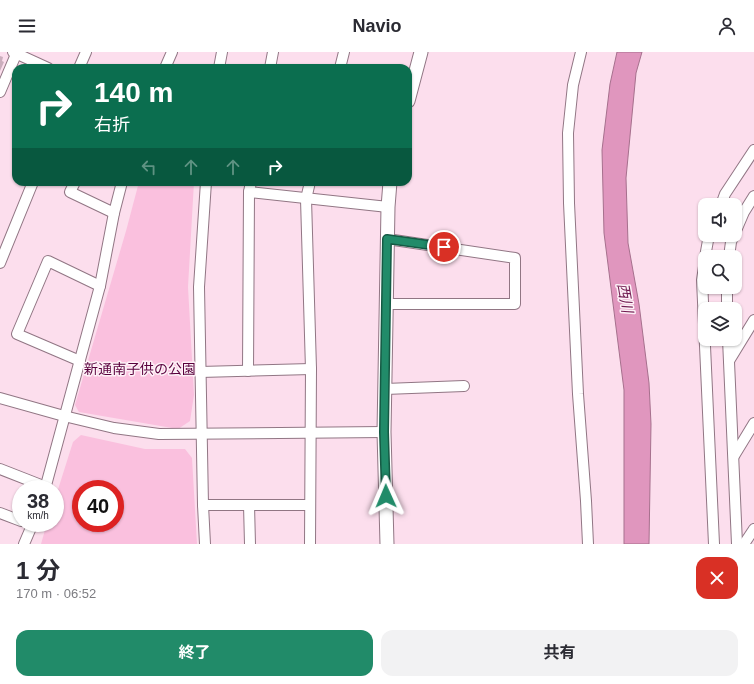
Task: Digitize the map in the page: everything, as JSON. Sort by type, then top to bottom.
[{"type":"street","points":[[81,64],[86,52]]},
{"type":"street","points":[[167,64],[172,52]]},
{"type":"street","points":[[220,64],[222,52]]},
{"type":"street","points":[[271,64],[273,52]]},
{"type":"street","points":[[341,64],[344,52]]},
{"type":"street","points":[[412,86],[421,52]]},
{"type":"street","points":[[581,52],[573,85],[568,133],[569,203],[578,394],[588,544]]},
{"type":"street","points":[[0,92],[15,53],[39,64]]},
{"type":"street","points":[[724,198],[754,150]]},
{"type":"street","points":[[0,263],[31,186]]},
{"type":"street","points":[[73,186],[70,192],[114,213]]},
{"type":"street","points":[[47,480],[100,286],[114,213],[121,186]]},
{"type":"street","points":[[205,544],[198,287],[206,186]]},
{"type":"street","points":[[309,186],[306,199],[311,369],[310,544]]},
{"type":"street","points":[[387,544],[384,432],[387,239],[390,186]]},
{"type":"street","points":[[248,371],[250,187],[306,199],[388,207]]},
{"type":"street","points":[[742,217],[754,196]]},
{"type":"street","points":[[386,304],[515,304],[516,258],[387,239]]},
{"type":"street","points":[[80,361],[17,334],[48,261],[100,286]]},
{"type":"street","points":[[703,294],[714,544]]},
{"type":"street","points":[[729,361],[754,320]]},
{"type":"street","points":[[728,346],[737,544]]},
{"type":"street","points":[[200,372],[311,369]]},
{"type":"street","points":[[385,389],[464,386]]},
{"type":"street","points":[[0,398],[114,428],[159,434],[311,434],[384,432]]},
{"type":"street","points":[[734,456],[754,423]]},
{"type":"street","points":[[0,469],[26,480]]},
{"type":"street","points":[[203,505],[310,505]]},
{"type":"street","points":[[249,505],[250,544]]},
{"type":"street","points":[[0,513],[12,518]]},
{"type":"street","points":[[744,544],[754,529]]},
{"type":"street","points":[[24,544],[28,532]]},
{"type":"green space","name":"新通南子供の公園","points":[[138,186],[194,186],[188,287],[194,395],[190,421],[178,429],[79,412],[75,405]]},
{"type":"green space","points":[[81,435],[145,449],[185,449],[192,458],[197,544],[41,544],[44,532],[64,532],[64,480],[61,480],[73,442]]},
{"type":"water","name":"西川","points":[[617,52],[642,52],[636,73],[626,178],[628,243],[639,304],[649,383],[651,424],[649,544],[624,544],[624,390],[604,233],[602,150],[610,84]]},
{"type":"building","points":[[0,56],[3,57],[2,61],[4,62],[0,71]]},
{"type":"route","points":[[386,496],[384,432],[387,239],[444,247]]}]
